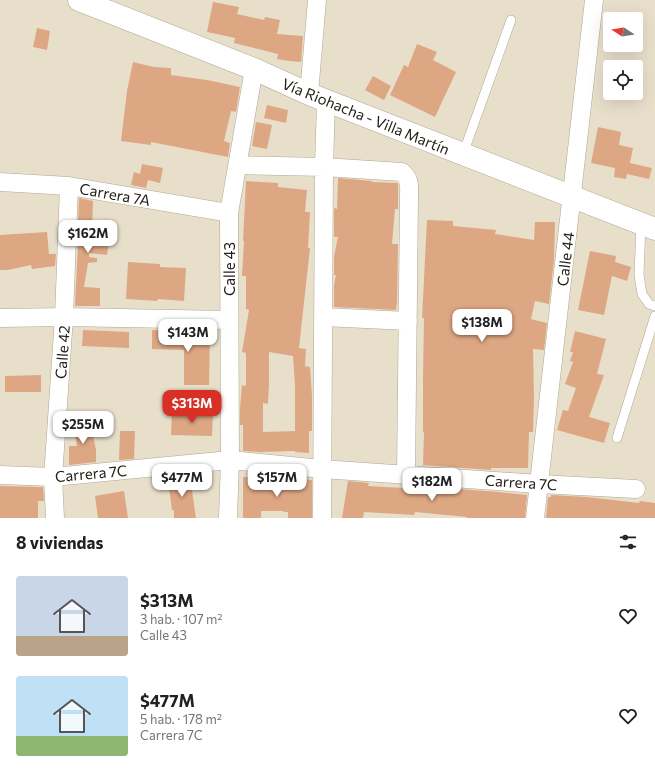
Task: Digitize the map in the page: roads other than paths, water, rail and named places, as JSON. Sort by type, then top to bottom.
[{"type":"main road","name":"Vía Riohacha - Villa Martín","points":[[79,0],[254,70],[317,98],[648,227]]},
{"type":"street","points":[[317,0],[317,98],[324,167],[322,518]]},
{"type":"street","name":"Calle 44","points":[[535,518],[594,0]]},
{"type":"street","name":"Calle 43","points":[[228,518],[230,460],[229,213],[254,70]]},
{"type":"street","points":[[237,165],[324,167],[402,172],[407,176],[409,183],[406,475]]},
{"type":"street","name":"Carrera 7A","points":[[0,182],[69,186],[229,213]]},
{"type":"street","name":"Calle 42","points":[[55,518],[53,477],[64,317],[69,186]]},
{"type":"street","points":[[0,318],[64,317],[229,320]]},
{"type":"street","points":[[323,317],[408,321]]},
{"type":"street","name":"Carrera 7C","points":[[0,475],[53,477],[230,460],[406,475],[636,489]]},
{"type":"lane","points":[[463,154],[511,20]]},
{"type":"lane","points":[[648,227],[639,275],[642,294],[649,304],[655,306]]},
{"type":"lane","points":[[617,438],[655,316]]}]
